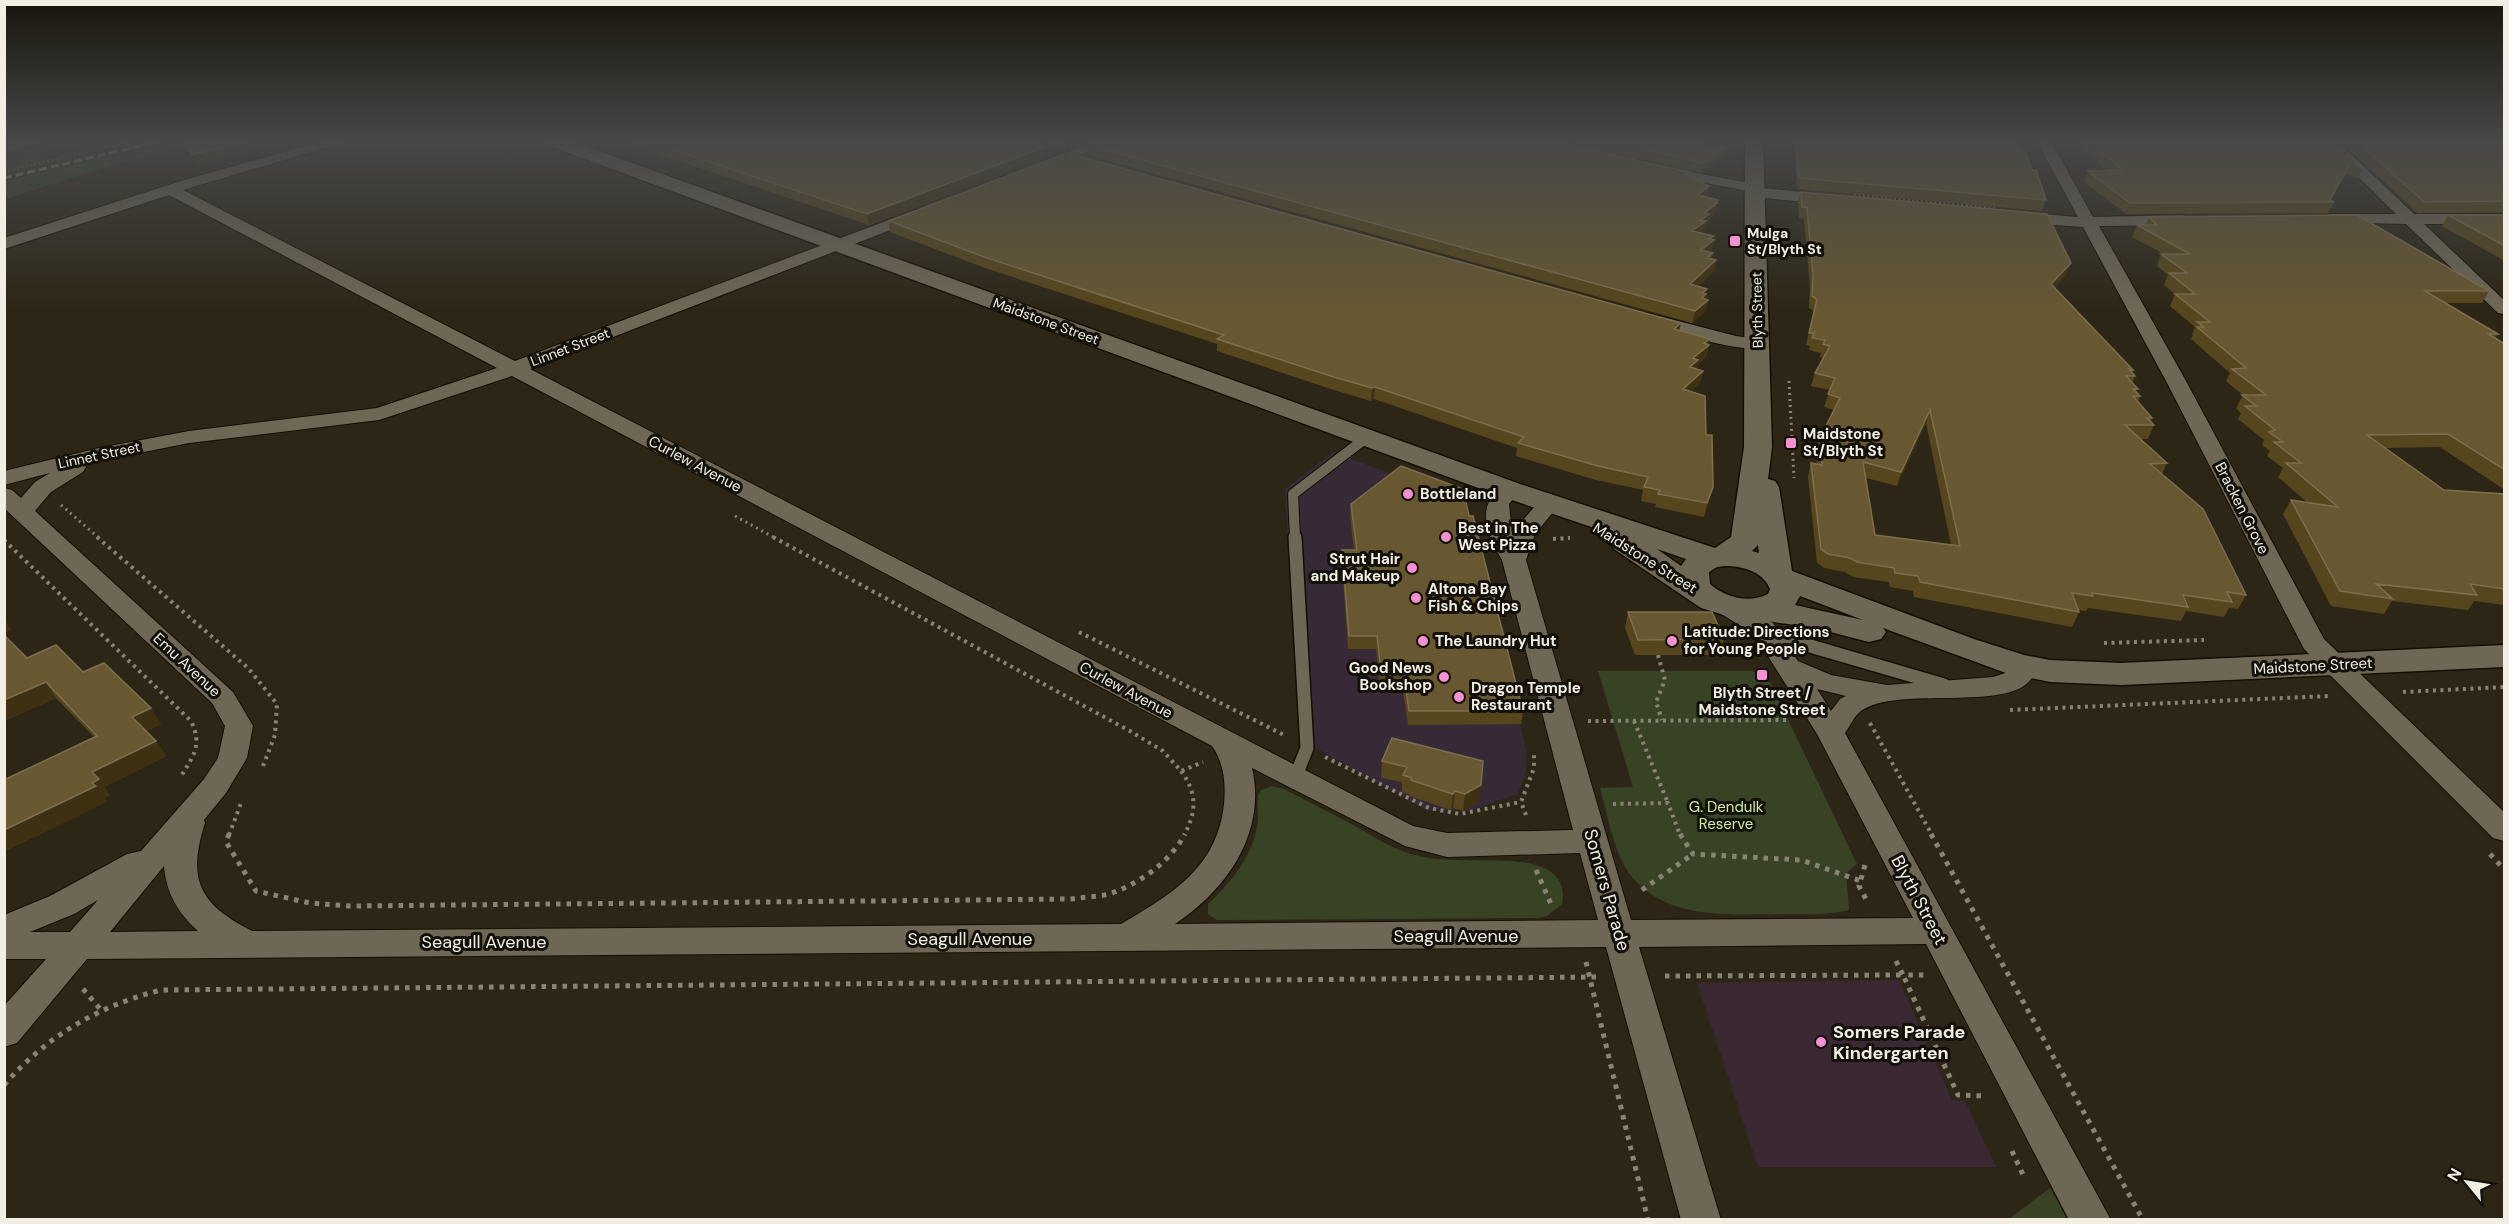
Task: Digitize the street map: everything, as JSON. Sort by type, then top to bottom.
[{"type":"main road","name":"Maidstone Street","points":[[700,195],[1549,504],[1718,557],[1755,562],[1778,575],[1871,613],[2018,665],[2050,671],[2335,680],[2505,656]]},
{"type":"main road","name":"Blyth Street","points":[[1715,601],[1695,585],[1692,576],[1698,565],[1739,547],[1746,539],[1758,447],[1755,195]]},
{"type":"main road","name":"Blyth Street","points":[[1758,447],[1778,575],[1786,589],[1785,597],[1774,606],[1762,622]]},
{"type":"main road","name":"Maidstone Street","points":[[1549,504],[1622,541],[1715,601],[1762,622],[1834,622],[2018,678],[2060,681],[2121,674]]},
{"type":"street","points":[[4,244],[152,195]]},
{"type":"street","name":"Curlew Avenue","points":[[182,195],[1394,830],[1426,842],[1447,846],[1592,841]]},
{"type":"street","points":[[1816,195],[1850,198]]},
{"type":"street","name":"Bracken Grove","points":[[2073,195],[2176,381],[2305,630],[2335,680],[2505,830]]},
{"type":"street","points":[[2386,195],[2505,309]]},
{"type":"street","name":"Linnet Street","points":[[4,477],[99,454],[189,436],[380,414],[431,399],[514,369],[935,207]]},
{"type":"street","points":[[2004,212],[2065,222],[2200,220]]},
{"type":"street","points":[[2320,219],[2505,219]]},
{"type":"street","points":[[1628,313],[1708,335],[1757,344]]},
{"type":"street","points":[[20,500],[99,454]]},
{"type":"street","name":"Somers Parade","points":[[1510,490],[1498,502],[1497,522],[1500,535],[1514,560],[1701,1220]]},
{"type":"street","name":"Emu Avenue","points":[[4,1032],[188,819],[222,776],[232,758],[239,726],[223,698],[20,500]]},
{"type":"street","points":[[1514,560],[1524,532],[1549,504]]},
{"type":"street","name":"Blyth Street","points":[[1762,622],[1831,733],[2091,1220]]},
{"type":"street","points":[[1787,665],[1807,678],[1829,685],[1895,692]]},
{"type":"street","points":[[1831,733],[1853,702],[1895,692],[2002,685],[2018,678]]},
{"type":"street","points":[[1125,938],[1168,913],[1192,895],[1215,872],[1229,848],[1239,817],[1239,776],[1233,756],[1221,740]]},
{"type":"street","points":[[4,929],[62,905],[110,880],[149,855],[188,819]]},
{"type":"street","points":[[188,819],[182,846],[182,890],[195,911],[204,919],[246,943]]},
{"type":"street","name":"Seagull Avenue","points":[[4,946],[1936,931]]},
{"type":"lane","points":[[1295,778],[1307,748],[1293,494],[1366,438]]},
{"type":"lane","points":[[1762,622],[1957,688]]},
{"type":"path","points":[[1850,198],[2004,212]]},
{"type":"path","points":[[1789,379],[1794,487]]},
{"type":"path","points":[[20,500],[60,492],[57,502],[248,668],[277,704],[275,735],[267,760],[261,770]]},
{"type":"path","points":[[1549,539],[1573,537]]},
{"type":"path","points":[[4,540],[191,722],[198,735],[194,755],[172,788]]},
{"type":"path","points":[[2098,644],[2211,640]]},
{"type":"path","points":[[1658,655],[1665,680],[1656,702],[1662,720]]},
{"type":"path","points":[[2005,710],[2335,680]]},
{"type":"path","points":[[2400,692],[2505,687]]},
{"type":"path","points":[[1559,721],[1794,720],[1789,710]]},
{"type":"path","points":[[1878,716],[1867,716],[2143,1220]]},
{"type":"path","points":[[1634,721],[1682,840],[1693,855]]},
{"type":"path","points":[[1534,745],[1534,768],[1521,802],[1526,811],[1534,866],[1551,904],[1586,962],[1648,1220]]},
{"type":"path","points":[[243,799],[226,842],[243,874],[256,891],[310,903],[350,906],[1071,899],[1108,894],[1144,876],[1166,860],[1192,820],[1193,789],[1181,771]]},
{"type":"path","points":[[1582,805],[1668,803]]},
{"type":"path","points":[[2488,853],[2505,869]]},
{"type":"path","points":[[1642,890],[1693,855],[1801,860],[1861,881]]},
{"type":"path","points":[[1861,856],[1866,866],[1859,886],[1866,899]]},
{"type":"path","points":[[1894,958],[1958,1095],[1985,1096]]},
{"type":"path","points":[[1658,976],[1926,975],[1930,985]]},
{"type":"path","points":[[4,1085],[41,1048],[66,1030],[113,1004],[161,990],[608,984],[1590,978],[1606,976]]},
{"type":"path","points":[[1980,1086],[1990,1106]]},
{"type":"path","points":[[2010,1146],[2024,1177]]},
{"type":"shaded area","points":[[1333,452],[1463,501],[1526,749],[1526,771],[1518,794],[1472,810],[1428,811],[1299,739],[1285,489]]},
{"type":"shaded area","name":"Somers Parade Kindergarten","points":[[1899,980],[1952,1100],[1965,1101],[1996,1167],[1758,1167],[1697,983]]},
{"type":"green space","points":[[5,195],[17,195],[5,199]]},
{"type":"green space","name":"G. Dendulk Reserve","points":[[1598,671],[1754,671],[1759,682],[1770,682],[1857,864],[1846,873],[1849,910],[1813,914],[1738,915],[1700,912],[1663,901],[1633,878],[1626,869],[1616,847],[1600,788],[1633,787]]},
{"type":"green space","points":[[1272,786],[1284,789],[1387,844],[1411,854],[1434,859],[1516,861],[1542,867],[1560,882],[1563,892],[1562,904],[1547,916],[1538,918],[1217,920],[1208,914],[1208,904],[1233,877],[1247,855],[1256,831],[1258,795],[1261,790]]},
{"type":"green space","points":[[2050,1188],[2067,1219],[2009,1219]]},
{"type":"building","points":[[810,195],[917,195],[867,214]]},
{"type":"building","points":[[957,195],[1219,195],[1681,323],[1674,329],[1710,339],[1704,343],[1709,345],[1693,358],[1698,360],[1690,367],[1703,371],[1683,389],[1705,396],[1706,435],[1712,435],[1713,487],[1707,503],[1658,494],[1660,490],[1644,487],[1648,477],[1598,466],[1518,443],[1524,437],[1375,387],[1334,377],[1217,339],[1224,335],[984,257],[889,221]]},
{"type":"building","points":[[1271,195],[1698,195],[1718,200],[1705,213],[1709,214],[1701,220],[1706,221],[1692,231],[1714,236],[1709,239],[1714,240],[1701,250],[1713,253],[1707,258],[1716,260],[1690,284],[1707,289],[1702,293],[1706,294],[1702,298],[1708,300],[1695,311]]},
{"type":"building","points":[[1801,195],[1836,195],[2047,214],[2071,263],[2051,284],[2133,370],[2129,369],[2135,376],[2126,376],[2138,389],[2133,389],[2140,396],[2133,396],[2152,418],[2147,418],[2154,425],[2125,425],[2167,463],[2150,464],[2203,509],[2246,595],[2227,592],[2232,602],[2183,595],[2188,607],[2092,593],[2093,596],[2072,593],[2079,612],[1920,582],[1918,576],[1895,573],[1894,568],[1857,562],[1850,558],[1828,554],[1821,549],[1811,463],[1822,465],[1820,438],[1840,398],[1828,394],[1835,378],[1815,373],[1830,346],[1823,344],[1825,340],[1812,338],[1814,333],[1809,333],[1817,299],[1812,296],[1813,275],[1807,208],[1802,207]],"holes":[[[1930,410],[1960,546],[1875,535],[1863,462],[1901,472]]]},
{"type":"building","points":[[1991,195],[2044,195],[2046,200]]},
{"type":"building","points":[[2120,195],[2333,195],[2330,200],[2334,202],[2130,203]]},
{"type":"building","points":[[2416,195],[2505,195],[2505,201],[2424,202]]},
{"type":"building","points":[[2357,215],[2489,291],[2425,291],[2498,334],[2488,334],[2505,344],[2505,470],[2448,434],[2367,435],[2444,490],[2505,494],[2505,589],[2470,584],[2477,595],[2376,584],[2393,599],[2340,591],[2291,500],[2338,507],[2286,463],[2301,463],[2274,442],[2283,442],[2269,432],[2275,430],[2245,406],[2256,406],[2242,395],[2266,395],[2232,369],[2246,368],[2197,327],[2204,327],[2197,322],[2210,322],[2175,294],[2195,294],[2169,273],[2187,273],[2161,254],[2190,254],[2137,225],[2157,225],[2149,217]]},
{"type":"building","points":[[2448,215],[2505,215],[2505,246]]},
{"type":"building","points":[[1401,466],[1463,489],[1469,516],[1473,516],[1523,711],[1409,711],[1403,670],[1381,670],[1377,636],[1349,636],[1342,550],[1357,550],[1351,504]]},
{"type":"building","points":[[1628,612],[1712,612],[1724,639],[1638,640]]},
{"type":"building","points":[[4,635],[27,658],[56,645],[83,672],[104,663],[151,708],[132,717],[156,741],[92,772],[99,779],[92,783],[96,786],[4,830],[4,777],[6,779],[97,736],[46,682],[4,700]]},
{"type":"building","points":[[1392,738],[1483,761],[1481,785],[1465,794],[1455,791],[1453,794],[1411,780],[1412,778],[1403,775],[1407,767],[1382,761]]},
{"type":"place","name":"Mulga St/Blyth St","points":[[1735,241]]},
{"type":"place","name":"Maidstone St/Blyth St","points":[[1791,443]]},
{"type":"place","name":"Bottleland","points":[[1408,494]]},
{"type":"place","name":"Best in The West Pizza","points":[[1446,537]]},
{"type":"place","name":"Strut Hair and Makeup","points":[[1412,568]]},
{"type":"place","name":"Altona Bay Fish & Chips","points":[[1416,598]]},
{"type":"place","name":"The Laundry Hut","points":[[1423,641]]},
{"type":"place","name":"Latitude: Directions for Young People","points":[[1672,641]]},
{"type":"place","name":"Blyth Street / Maidstone Street","points":[[1762,675]]},
{"type":"place","name":"Good News Bookshop","points":[[1444,677]]},
{"type":"place","name":"Dragon Temple Restaurant","points":[[1459,697]]},
{"type":"place","name":"Somers Parade Kindergarten","points":[[1821,1042]]}]
